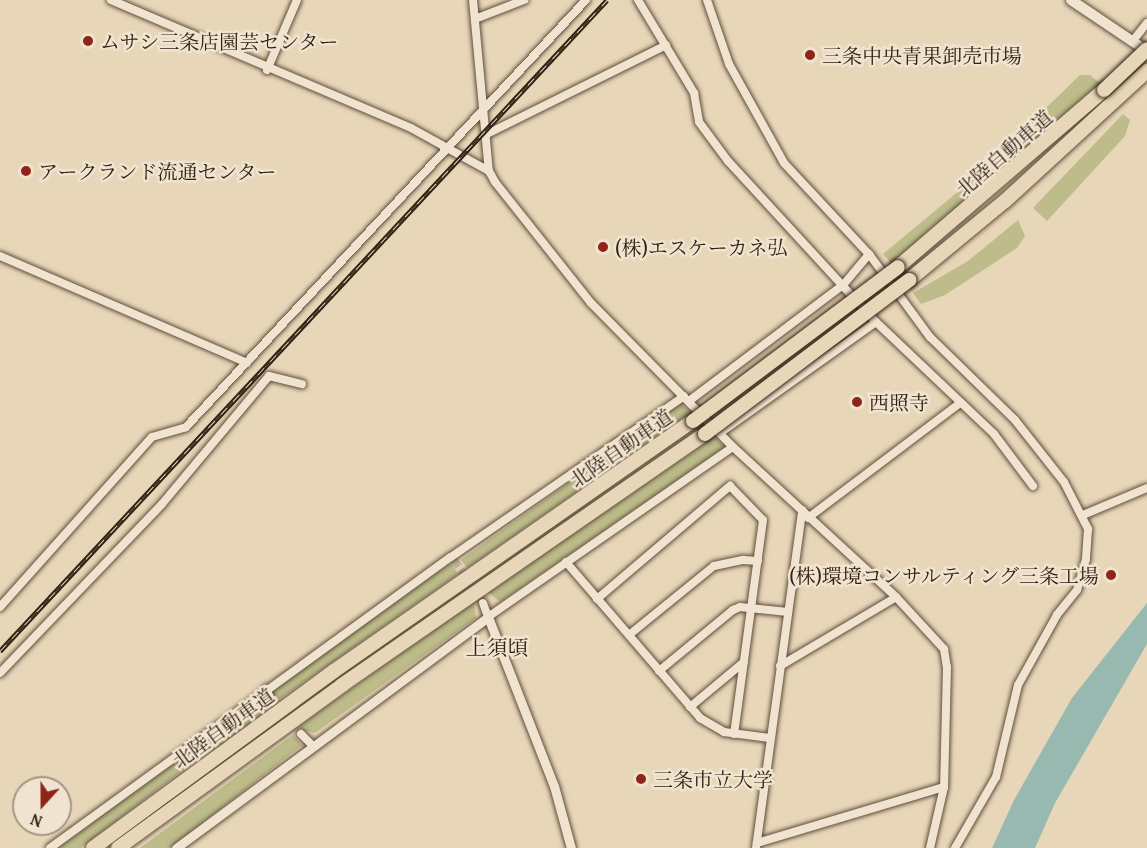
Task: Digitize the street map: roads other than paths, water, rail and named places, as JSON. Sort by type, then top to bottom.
[{"type":"highway","name":"北陸自動車道","points":[[93,848],[334,671],[693,421],[898,267],[1104,90],[1147,50]]},
{"type":"highway","name":"北陸自動車道","points":[[118,848],[342,685],[705,434],[909,280],[1147,72]]},
{"type":"main road","points":[[1073,0],[1147,50]]},
{"type":"street","points":[[111,0],[129,4],[267,70],[411,128],[489,171],[591,303],[733,447],[896,597],[944,649],[947,667],[944,787],[930,848]]},
{"type":"street","points":[[267,70],[297,0]]},
{"type":"street","points":[[473,0],[485,108],[489,171]]},
{"type":"street","points":[[475,19],[524,0]]},
{"type":"street","points":[[0,607],[152,437],[186,427],[586,0]]},
{"type":"street","points":[[638,0],[694,93],[699,122],[717,147],[844,284],[876,322],[994,434],[1033,486]]},
{"type":"street","points":[[707,0],[729,64],[784,163],[869,255],[930,337],[1015,420],[1064,483],[1083,515],[1088,529],[1086,559],[1077,590],[1057,615],[1018,685],[996,777],[955,848]]},
{"type":"street","points":[[1132,42],[1147,23]]},
{"type":"street","points":[[487,134],[666,45]]},
{"type":"street","points":[[50,848],[452,558],[687,399],[844,284],[869,255]]},
{"type":"street","points":[[0,256],[247,363]]},
{"type":"street","points":[[720,433],[876,322]]},
{"type":"street","points":[[0,673],[162,504],[268,376],[302,384]]},
{"type":"street","points":[[808,518],[960,403]]},
{"type":"street","points":[[176,848],[488,617],[733,447]]},
{"type":"street","points":[[597,599],[730,486],[764,520],[735,734]]},
{"type":"street","points":[[1083,515],[1147,488]]},
{"type":"street","points":[[802,510],[756,845],[944,787]]},
{"type":"street","points":[[629,635],[714,566],[758,561]]},
{"type":"street","points":[[566,562],[690,707],[715,728],[735,734],[770,738]]},
{"type":"street","points":[[780,666],[896,597]]},
{"type":"street","points":[[483,603],[554,786],[572,848]]},
{"type":"street","points":[[659,671],[726,615],[740,607],[788,612]]},
{"type":"street","points":[[690,707],[744,662]]},
{"type":"street","points":[[266,690],[272,702]]},
{"type":"street","points":[[301,734],[313,746]]},
{"type":"water","points":[[1147,603],[1147,644],[1055,803],[1035,848],[992,848],[1014,800],[1072,698]]},
{"type":"tunnel","points":[[454,560],[483,603]]},
{"type":"railway","points":[[0,651],[607,0]]},
{"type":"place","name":"ムサシ三条店園芸センター","points":[[88,41]]},
{"type":"place","name":"三条中央青果卸売市場","points":[[810,55]]},
{"type":"place","name":"アークランド流通センター","points":[[26,171]]},
{"type":"place","name":"(株)エスケーカネ弘","points":[[603,247]]},
{"type":"place","name":"西照寺","points":[[857,402]]},
{"type":"place","name":"(株)環境コンサルティング三条工場","points":[[1111,575]]},
{"type":"place","name":"三条市立大学","points":[[641,779]]},
{"type":"district","name":"上須頃","points":[[497,648]]}]
